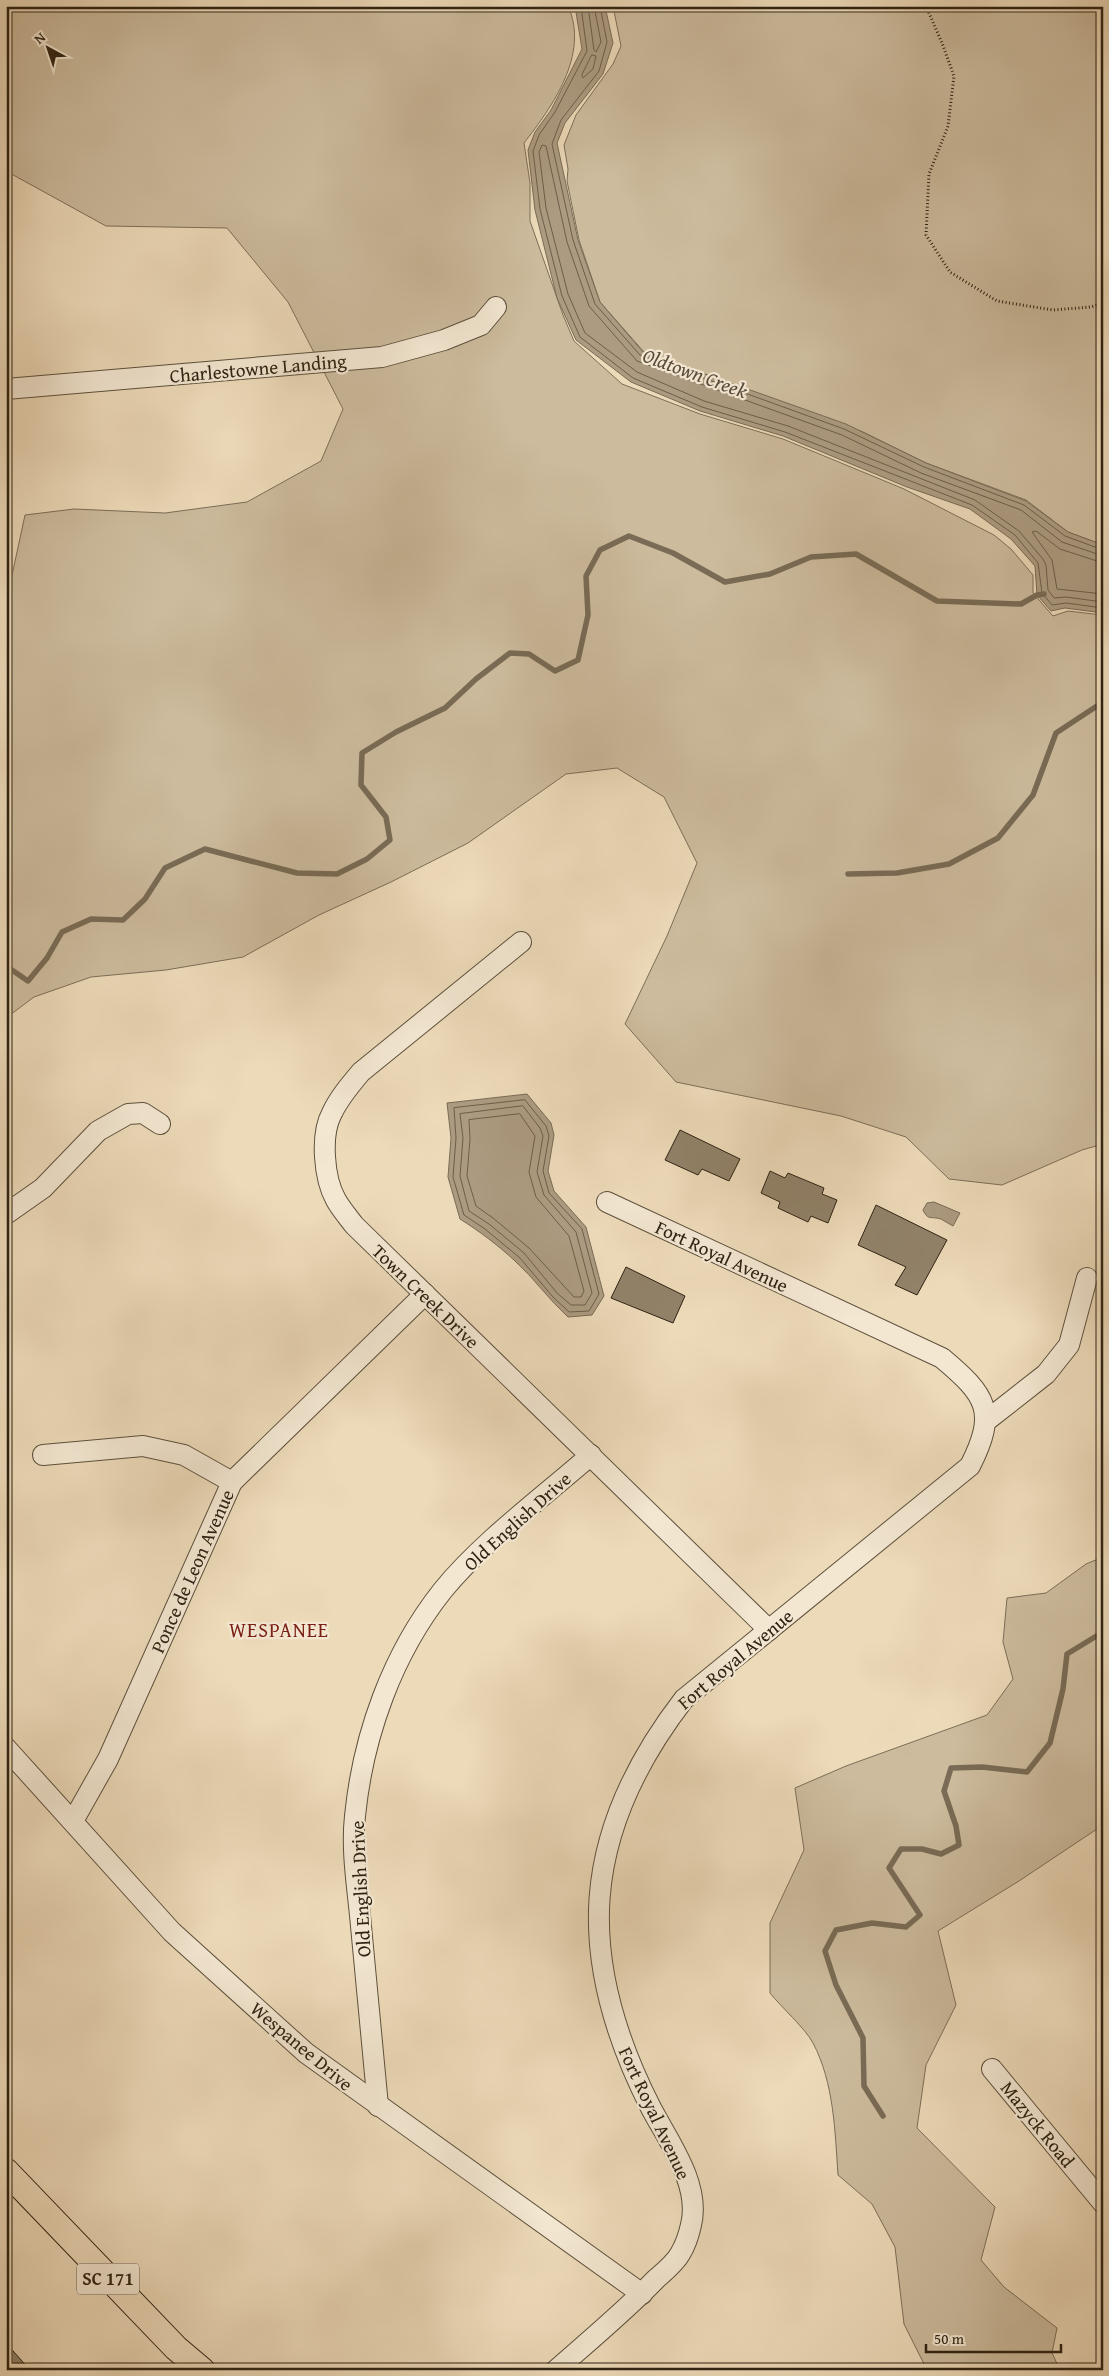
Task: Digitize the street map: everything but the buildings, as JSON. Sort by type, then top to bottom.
[{"type":"main road","name":"SC 171","points":[[6,2171],[181,2359],[202,2370]]},
{"type":"street","name":"Charlestowne Landing","points":[[6,389],[382,357],[444,340],[481,324],[496,307]]},
{"type":"street","name":"Town Creek Drive","points":[[521,942],[361,1072],[342,1096],[330,1115],[325,1140],[326,1172],[335,1199],[354,1225],[769,1630]]},
{"type":"street","points":[[6,1214],[43,1188],[98,1131],[113,1122],[128,1114],[143,1113],[160,1124]]},
{"type":"street","name":"Fort Royal Avenue","points":[[556,2370],[642,2294],[680,2256],[691,2225],[693,2199],[682,2168],[633,2072],[610,2008],[599,1946],[599,1883],[614,1824],[637,1768],[658,1733],[684,1699],[970,1466],[979,1448],[986,1421],[984,1401],[969,1381],[942,1358],[607,1202]]},
{"type":"street","points":[[986,1421],[1046,1374],[1069,1345],[1087,1278]]},
{"type":"street","name":"Ponce de Leon Avenue","points":[[73,1821],[108,1759],[232,1482],[425,1294]]},
{"type":"street","points":[[43,1455],[143,1446],[184,1455],[232,1482]]},
{"type":"street","name":"Old English Drive","points":[[378,2106],[356,1874],[354,1818],[363,1757],[376,1719],[406,1646],[443,1591],[476,1555],[591,1455]]},
{"type":"street","name":"Wespanee Drive","points":[[6,1748],[172,1932],[306,2054],[642,2294]]},
{"type":"street","name":"Mazyck Road","points":[[992,2069],[1103,2203]]},
{"type":"path","points":[[926,6],[954,76],[948,126],[929,174],[926,234],[950,272],[997,302],[1053,310],[1091,307],[1103,303]]},
{"type":"shaded area","points":[[6,6],[568,6],[574,24],[574,43],[571,61],[565,79],[556,96],[524,143],[530,183],[530,221],[574,341],[622,384],[700,414],[783,439],[904,489],[994,535],[1011,549],[1033,575],[1033,593],[1053,616],[1068,611],[1102,615],[1103,1144],[1082,1150],[1002,1185],[949,1179],[906,1137],[841,1116],[676,1082],[625,1024],[667,936],[697,863],[664,797],[617,768],[566,774],[468,843],[391,882],[319,915],[243,957],[166,970],[91,977],[34,997],[6,1018],[6,603],[25,515],[74,509],[165,513],[247,502],[321,461],[343,409],[288,302],[227,228],[106,226],[6,171]]},
{"type":"shaded area","points":[[613,6],[1103,6],[1103,545],[1068,532],[1026,500],[926,463],[863,432],[644,352],[600,302],[579,240],[567,181],[568,169],[564,145],[576,115],[613,64],[621,46]]},
{"type":"shaded area","points":[[1103,1557],[1103,1809],[1097,1829],[1019,1881],[938,1931],[956,2005],[926,2065],[917,2128],[995,2207],[981,2260],[1004,2287],[1057,2328],[1052,2353],[1060,2370],[921,2370],[924,2364],[904,2324],[895,2247],[872,2204],[838,2175],[832,2108],[820,2058],[813,2043],[799,2024],[770,1993],[770,1923],[804,1850],[795,1788],[846,1766],[987,1715],[1013,1679],[1003,1642],[1007,1598],[1046,1593],[1086,1564]]},
{"type":"water","name":"Oldtown Creek","points":[[575,6],[605,6],[613,43],[603,74],[565,123],[557,143],[578,240],[600,302],[643,352],[846,424],[926,463],[1026,501],[1068,532],[1103,545],[1103,613],[1065,608],[1051,611],[1037,595],[1035,566],[1011,539],[970,509],[907,487],[783,436],[700,411],[631,382],[576,340],[557,298],[535,210],[528,150],[535,132],[551,110],[582,49]]},
{"type":"water","points":[[527,1094],[551,1123],[554,1135],[548,1171],[554,1191],[586,1227],[604,1296],[592,1315],[568,1317],[509,1255],[460,1219],[448,1177],[451,1138],[447,1103]]},
{"type":"water","points":[[934,1202],[960,1213],[953,1226],[941,1219],[927,1216],[923,1210],[927,1203]]},
{"type":"waterway","points":[[6,966],[28,981],[47,958],[62,932],[91,919],[123,920],[145,899],[165,868],[205,849],[297,873],[337,874],[367,859],[390,840],[386,817],[361,785],[362,753],[396,732],[445,708],[476,679],[510,653],[529,654],[555,671],[578,660],[588,615],[586,576],[600,550],[629,536],[673,553],[725,582],[770,574],[811,557],[856,554],[937,601],[1021,604],[1037,595],[1044,594]]},
{"type":"waterway","points":[[848,874],[897,873],[949,864],[998,838],[1033,795],[1056,733],[1103,702]]},
{"type":"waterway","points":[[883,2116],[864,2086],[863,2038],[836,1985],[825,1951],[836,1930],[872,1923],[906,1927],[920,1915],[889,1868],[901,1849],[922,1849],[941,1854],[959,1845],[956,1826],[944,1791],[951,1768],[982,1767],[1027,1772],[1050,1743],[1063,1689],[1067,1654],[1103,1632]]},
{"type":"district","name":"WESPANEE","points":[[279,1630]]}]
